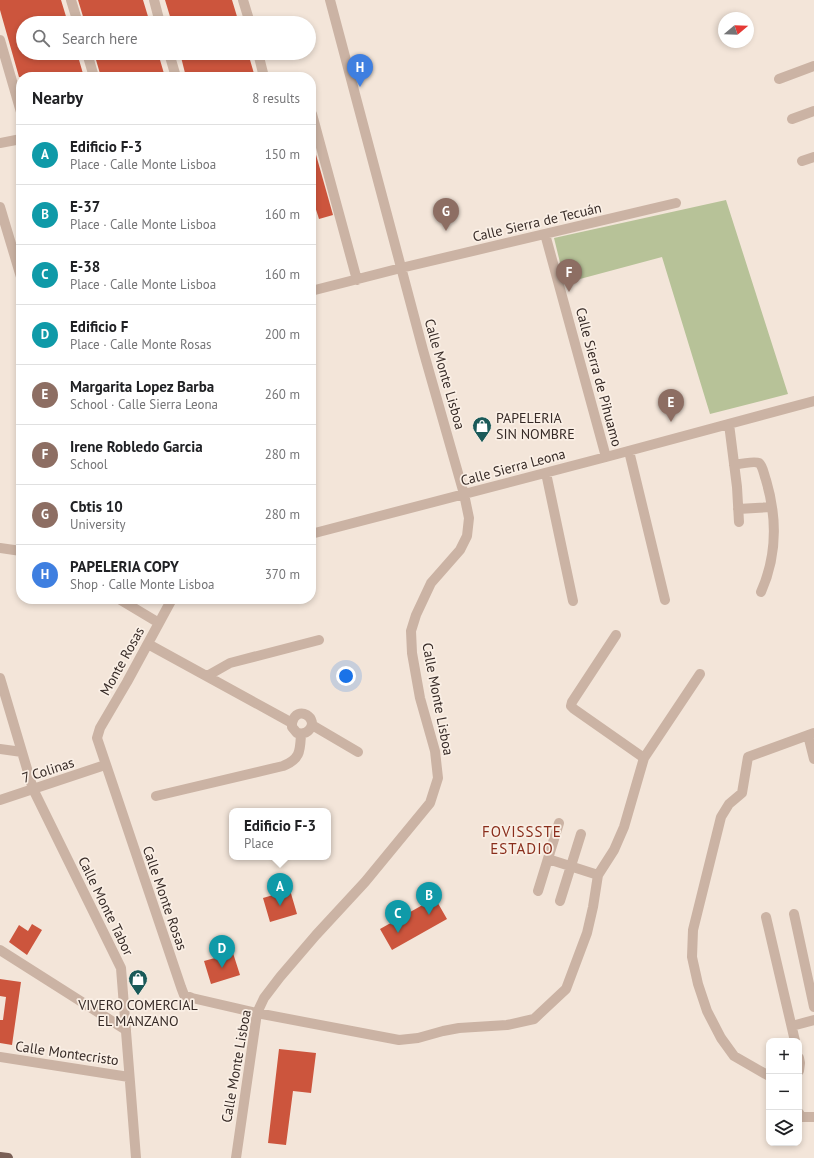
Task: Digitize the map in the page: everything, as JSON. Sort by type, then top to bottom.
[{"type":"main road","points":[[0,1157],[8,1158]]},
{"type":"street","points":[[71,0],[76,16]]},
{"type":"street","points":[[154,0],[158,16]]},
{"type":"street","points":[[243,0],[248,16]]},
{"type":"street","name":"Calle Monte Lisboa","points":[[236,1158],[257,1014],[264,998],[316,935],[365,882],[430,803],[438,778],[435,751],[420,698],[412,653],[411,631],[416,615],[431,583],[460,550],[467,536],[469,518],[464,494],[423,350],[330,0]]},
{"type":"street","points":[[0,40],[16,95]]},
{"type":"street","points":[[89,60],[93,72]]},
{"type":"street","points":[[171,60],[175,72]]},
{"type":"street","points":[[260,60],[263,72]]},
{"type":"street","points":[[779,78],[814,66]]},
{"type":"street","points":[[792,119],[814,111]]},
{"type":"street","points":[[316,129],[357,280]]},
{"type":"street","points":[[0,143],[16,140]]},
{"type":"street","points":[[802,161],[814,157]]},
{"type":"street","name":"Calle Sierra de Tecuán","points":[[316,290],[401,268],[676,203]]},
{"type":"street","points":[[0,207],[16,260]]},
{"type":"street","name":"Calle Sierra de Pihuamo","points":[[545,234],[606,458]]},
{"type":"street","name":"Calle Sierra Leona","points":[[316,533],[606,458],[814,401]]},
{"type":"street","points":[[729,424],[739,522]]},
{"type":"street","points":[[628,451],[665,600]]},
{"type":"street","points":[[734,465],[756,462],[761,467],[768,487],[773,523],[773,551],[768,574],[761,592]]},
{"type":"street","points":[[546,473],[574,601]]},
{"type":"street","points":[[738,509],[771,507]]},
{"type":"street","points":[[0,548],[16,550]]},
{"type":"street","points":[[127,604],[159,623]]},
{"type":"street","name":"Monte Rosas","points":[[96,738],[100,728],[169,604]]},
{"type":"street","points":[[616,635],[572,702],[571,706],[644,758]]},
{"type":"street","points":[[207,676],[230,663],[319,640]]},
{"type":"street","points":[[148,644],[292,723]]},
{"type":"street","points":[[257,1014],[399,1040],[418,1038],[459,1028],[507,1025],[534,1019],[566,989],[587,933],[598,874],[614,850],[624,827],[644,758],[700,674]]},
{"type":"street","name":"Calle Monte Tabor","points":[[0,678],[33,789],[121,968],[136,1158]]},
{"type":"street","points":[[303,713],[310,717],[312,725],[308,732],[301,734],[294,730],[292,723],[295,716],[303,713]]},
{"type":"street","points":[[312,725],[358,752]]},
{"type":"street","points":[[156,796],[283,766],[296,758],[300,751],[301,734]]},
{"type":"street","points":[[766,1074],[734,1056],[721,1038],[706,1011],[692,957],[693,930],[721,818],[729,804],[742,793],[748,757],[811,734],[814,759]]},
{"type":"street","name":"Calle Monte Rosas","points":[[96,738],[184,995],[257,1014]]},
{"type":"street","points":[[0,749],[22,752]]},
{"type":"street","name":"7 Colinas","points":[[0,800],[106,765]]},
{"type":"street","points":[[538,891],[559,823]]},
{"type":"street","points":[[560,901],[581,834]]},
{"type":"street","points":[[548,859],[598,874]]},
{"type":"street","points":[[794,914],[814,1007]]},
{"type":"street","points":[[766,917],[794,1038]]},
{"type":"street","points":[[0,950],[126,1030]]},
{"type":"street","points":[[792,1026],[814,1020]]},
{"type":"street","name":"Calle Montecristo","points":[[0,1057],[129,1076]]},
{"type":"street","points":[[802,1115],[814,1118]]},
{"type":"green space","points":[[726,200],[788,394],[710,414],[662,257],[565,283],[554,238]]},
{"type":"building","points":[[0,0],[61,0],[66,16],[16,16],[16,60],[79,60],[83,72],[18,72],[0,10]]},
{"type":"building","points":[[78,0],[143,0],[148,16],[83,16]]},
{"type":"building","points":[[165,0],[232,0],[237,16],[170,16]]},
{"type":"building","points":[[96,60],[160,60],[164,72],[100,72]]},
{"type":"building","points":[[182,60],[250,60],[254,72],[185,72]]},
{"type":"building","points":[[316,155],[333,215],[319,219],[316,210]]},
{"type":"building","points":[[290,890],[297,914],[270,922],[263,898]]},
{"type":"building","points":[[435,898],[447,919],[392,950],[380,929]]},
{"type":"building","points":[[32,924],[42,930],[27,955],[9,942],[19,925],[28,931]]},
{"type":"building","points":[[233,953],[240,975],[211,984],[204,961]]},
{"type":"building","points":[[0,979],[21,982],[12,1045],[0,1043],[0,1020],[3,1020],[6,997],[0,996]]},
{"type":"building","points":[[279,1049],[316,1053],[311,1093],[293,1091],[286,1145],[268,1143]]},
{"type":"place","name":"PAPELERIA COPY","points":[[360,87]]},
{"type":"place","name":"Cbtis 10","points":[[446,231]]},
{"type":"place","name":"Irene Robledo Garcia","points":[[569,292]]},
{"type":"place","name":"Margarita Lopez Barba","points":[[671,422]]},
{"type":"place","name":"PAPELERIA SIN NOMBRE","points":[[482,443]]},
{"type":"place","name":"Edificio F-3","points":[[280,906]]},
{"type":"place","name":"E-37","points":[[429,915]]},
{"type":"place","name":"E-38","points":[[398,933]]},
{"type":"place","name":"Edificio F","points":[[222,968]]},
{"type":"place","name":"VIVERO COMERCIAL EL MANZANO","points":[[138,996]]},
{"type":"district","name":"FOVISSSTE ESTADIO","points":[[522,840]]}]
